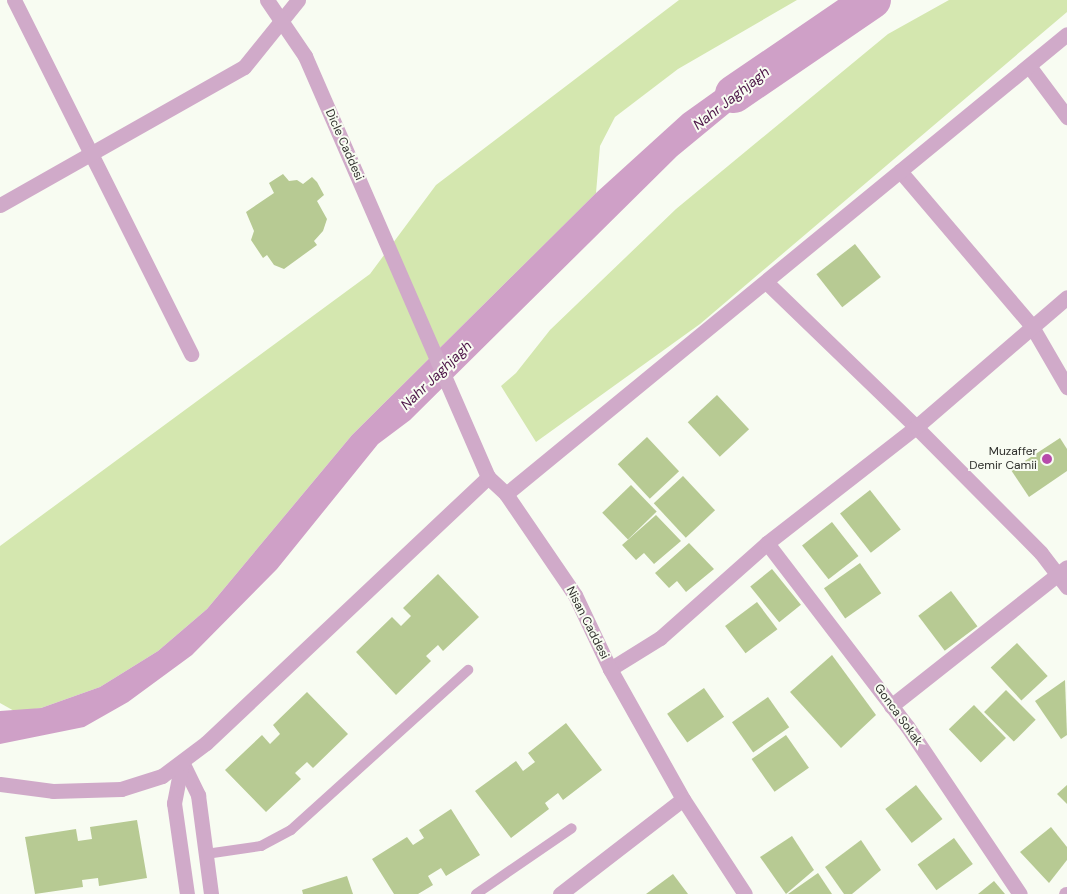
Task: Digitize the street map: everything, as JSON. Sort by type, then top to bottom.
[{"type":"street","points":[[14,0],[93,154],[191,354]]},
{"type":"street","name":"Dicle Caddesi","points":[[267,0],[280,22],[305,56],[410,296]]},
{"type":"street","points":[[0,206],[244,67],[298,0]]},
{"type":"street","points":[[506,494],[1067,34]]},
{"type":"street","points":[[1029,66],[1067,117]]},
{"type":"street","points":[[900,171],[1031,325],[1067,387]]},
{"type":"street","points":[[766,282],[1062,570],[1067,587]]},
{"type":"street","name":"Nisan Caddesi","points":[[410,296],[488,477],[506,494],[575,595],[610,669],[683,799],[745,894]]},
{"type":"street","points":[[610,669],[660,638],[767,542],[916,427],[1031,325],[1067,297]]},
{"type":"street","points":[[0,784],[53,791],[121,789],[162,776],[182,762],[488,477]]},
{"type":"street","name":"Gonca Sokak","points":[[767,542],[891,706],[1020,894]]},
{"type":"street","points":[[891,706],[1062,570]]},
{"type":"street","points":[[182,762],[198,795],[212,894]]},
{"type":"street","points":[[182,762],[174,803],[187,894]]},
{"type":"street","points":[[560,894],[683,799]]},
{"type":"lane","points":[[206,854],[261,846],[291,830],[468,670]]},
{"type":"lane","points":[[476,894],[572,828]]},
{"type":"green space","points":[[679,0],[797,0],[678,69],[615,117],[600,146],[596,193],[352,435],[207,609],[158,651],[100,687],[41,708],[16,712],[0,703],[0,546],[370,274],[436,185]]},
{"type":"green space","points":[[949,0],[1067,0],[1067,12],[700,324],[536,442],[501,386],[516,373],[550,330],[676,209],[888,34]]},
{"type":"water","points":[[760,59],[775,64],[774,76],[677,156],[410,420],[378,444],[277,569],[192,655],[128,702],[84,727],[0,744],[0,711],[41,708],[100,687],[158,651],[207,609],[352,435],[596,193],[683,114]]},
{"type":"building","points":[[283,174],[289,181],[297,180],[303,184],[312,177],[317,182],[324,195],[317,201],[327,219],[323,231],[314,241],[317,245],[284,269],[274,265],[267,255],[263,258],[251,240],[254,231],[246,212],[274,193],[269,183]]},
{"type":"building","points":[[855,244],[881,277],[842,307],[816,274]]},
{"type":"building","points":[[717,395],[749,429],[720,457],[688,422]]},
{"type":"building","points":[[647,437],[679,471],[650,499],[618,464]]},
{"type":"building","name":"Muzaffer Demir Camii","points":[[1060,438],[1067,449],[1067,471],[1029,497],[1011,470]]},
{"type":"building","points":[[683,476],[715,510],[686,538],[654,503]]},
{"type":"building","points":[[631,485],[657,512],[628,539],[602,513]]},
{"type":"building","points":[[870,490],[901,529],[871,553],[840,513]]},
{"type":"building","points":[[656,515],[681,541],[654,564],[644,553],[636,560],[622,545]]},
{"type":"building","points":[[832,522],[858,556],[829,579],[802,545]]},
{"type":"building","points":[[689,543],[714,569],[686,592],[677,581],[669,588],[655,573]]},
{"type":"building","points":[[860,563],[881,593],[845,619],[824,588]]},
{"type":"building","points":[[772,569],[801,605],[779,622],[750,587]]},
{"type":"building","points":[[438,574],[479,617],[443,651],[438,645],[426,656],[431,661],[396,695],[356,652],[392,617],[401,626],[411,616],[403,608]]},
{"type":"building","points":[[951,591],[977,626],[945,651],[918,616]]},
{"type":"building","points":[[757,602],[777,629],[746,653],[725,626]]},
{"type":"building","points":[[1017,643],[1048,676],[1021,700],[991,668]]},
{"type":"building","points":[[832,655],[876,715],[841,748],[790,692]]},
{"type":"building","points":[[1065,680],[1067,735],[1061,739],[1035,701]]},
{"type":"building","points":[[704,688],[724,717],[687,742],[667,714]]},
{"type":"building","points":[[1006,690],[1036,720],[1014,742],[984,712]]},
{"type":"building","points":[[307,692],[348,734],[313,768],[307,762],[295,773],[301,779],[266,812],[225,770],[262,735],[270,744],[280,734],[273,725]]},
{"type":"building","points":[[768,697],[789,727],[753,753],[732,722]]},
{"type":"building","points":[[974,705],[1006,738],[981,762],[949,729]]},
{"type":"building","points":[[566,723],[602,770],[563,800],[558,793],[545,803],[549,809],[511,838],[475,791],[516,761],[523,771],[535,762],[528,753]]},
{"type":"building","points":[[786,735],[809,768],[775,792],[752,759]]},
{"type":"building","points":[[916,785],[942,819],[912,843],[885,809]]},
{"type":"building","points":[[1067,785],[1067,804],[1057,794]]},
{"type":"building","points":[[451,809],[480,855],[446,876],[441,868],[428,876],[433,885],[418,894],[394,894],[372,859],[407,837],[413,845],[424,838],[419,830]]},
{"type":"building","points":[[137,820],[147,878],[99,886],[98,878],[82,880],[83,887],[35,894],[25,837],[76,829],[78,841],[92,839],[90,827]]},
{"type":"building","points":[[1051,827],[1067,847],[1067,860],[1049,883],[1020,852]]},
{"type":"building","points":[[792,836],[814,870],[786,894],[760,857]]},
{"type":"building","points":[[954,838],[973,864],[936,890],[918,864]]},
{"type":"building","points":[[861,840],[881,870],[852,894],[844,894],[825,867]]},
{"type":"building","points":[[818,873],[832,894],[788,894]]},
{"type":"building","points":[[673,874],[688,894],[646,894]]},
{"type":"building","points":[[347,876],[353,894],[303,894],[302,890]]},
{"type":"building","points":[[994,881],[1005,894],[978,894]]},
{"type":"waterway","name":"Nahr Jaghjagh","points":[[734,94],[872,0]]},
{"type":"place","name":"Muzaffer Demir Camii","points":[[1047,459]]}]
